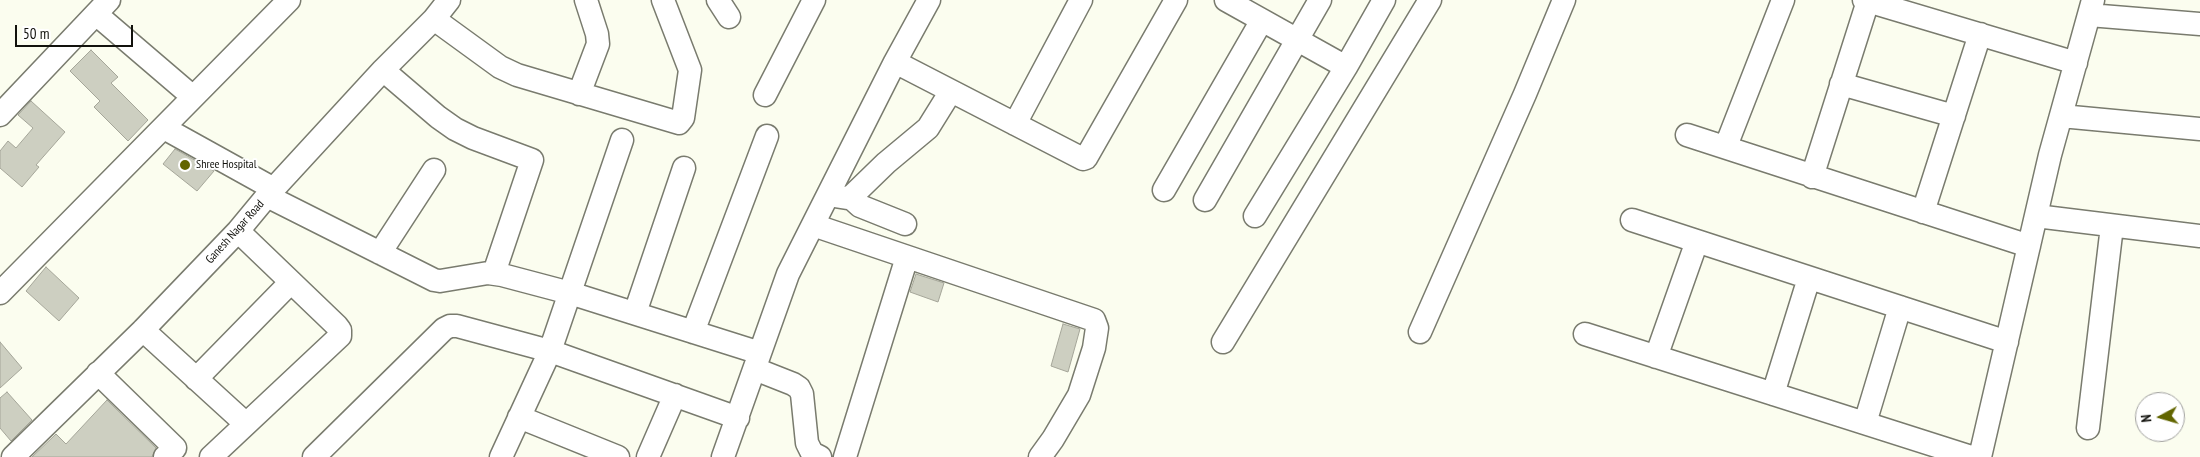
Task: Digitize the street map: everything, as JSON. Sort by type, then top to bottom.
[{"type":"street","points":[[5,283],[164,128],[289,0]]},
{"type":"street","name":"Ganesh Nagar Road","points":[[12,457],[143,330],[238,231],[271,192],[383,70],[434,19],[449,0]]},
{"type":"street","points":[[579,94],[598,44],[597,34],[586,0]]},
{"type":"street","points":[[434,19],[500,67],[517,75],[673,122],[682,121],[690,70],[663,0]]},
{"type":"street","points":[[765,95],[814,0]]},
{"type":"street","points":[[723,457],[788,274],[895,62],[929,0]]},
{"type":"street","points":[[1015,124],[1082,0]]},
{"type":"street","points":[[895,62],[1080,158],[1086,158],[1176,0]]},
{"type":"street","points":[[1226,0],[1298,39],[1350,61],[1386,72]]},
{"type":"street","points":[[1205,200],[1320,0]]},
{"type":"street","points":[[1256,216],[1350,61],[1384,0]]},
{"type":"street","points":[[1224,342],[1430,0]]},
{"type":"street","points":[[1420,332],[1525,94],[1564,0]]},
{"type":"street","points":[[1726,146],[1783,0]]},
{"type":"street","points":[[1812,177],[1866,1],[2076,63]]},
{"type":"street","points":[[0,115],[102,7],[194,98]]},
{"type":"street","points":[[1980,457],[2036,216],[2091,7],[2200,24]]},
{"type":"street","points":[[1164,190],[1262,20]]},
{"type":"street","points":[[1923,212],[1980,34]]},
{"type":"street","points":[[383,70],[438,118],[455,129],[473,138],[532,160],[494,273]]},
{"type":"street","points":[[1842,84],[1954,116]]},
{"type":"street","points":[[850,197],[896,153],[928,128],[951,91]]},
{"type":"street","points":[[2061,116],[2200,130]]},
{"type":"street","points":[[164,128],[271,192],[380,253],[434,280],[440,281],[494,273],[570,293],[693,332],[758,361],[799,388],[802,394],[807,443],[812,453],[820,457]]},
{"type":"street","points":[[1686,135],[1726,146],[1812,177],[2029,246]]},
{"type":"street","points":[[693,332],[767,136]]},
{"type":"street","points":[[501,457],[550,350],[622,140]]},
{"type":"street","points":[[635,314],[684,168]]},
{"type":"street","points":[[380,253],[434,170]]},
{"type":"street","points":[[828,194],[850,197],[860,206],[905,224]]},
{"type":"street","points":[[2036,216],[2200,236]]},
{"type":"street","points":[[1632,220],[2007,342]]},
{"type":"street","points":[[812,225],[1094,320],[1097,328],[1094,348],[1079,395],[1040,457]]},
{"type":"street","points":[[2088,428],[2112,226]]},
{"type":"street","points":[[211,457],[340,336],[340,330],[337,326],[238,231]]},
{"type":"street","points":[[1656,356],[1697,241]]},
{"type":"street","points":[[845,457],[907,257]]},
{"type":"street","points":[[1773,394],[1809,278]]},
{"type":"street","points":[[196,380],[291,282]]},
{"type":"street","points":[[1865,423],[1900,307]]},
{"type":"street","points":[[314,457],[444,329],[450,326],[457,326],[550,350],[738,418]]},
{"type":"street","points":[[143,330],[246,424]]},
{"type":"street","points":[[1585,334],[1971,457]]},
{"type":"street","points":[[98,373],[175,454]]},
{"type":"street","points":[[648,457],[675,395]]},
{"type":"street","points":[[519,417],[576,449],[618,457]]},
{"type":"building","points":[[91,50],[118,77],[111,83],[148,120],[128,141],[94,107],[100,101],[70,71]]},
{"type":"building","points":[[31,101],[65,132],[36,165],[39,167],[22,187],[0,168],[0,151],[8,141],[16,148],[33,128],[18,115]]},
{"type":"building","points":[[175,149],[214,171],[197,191],[163,164]]},
{"type":"building","points":[[46,267],[79,298],[59,321],[26,291]]},
{"type":"building","points":[[916,274],[944,283],[938,302],[910,292]]},
{"type":"building","points":[[1063,324],[1080,329],[1068,372],[1051,366]]},
{"type":"building","points":[[0,342],[22,368],[0,388]]},
{"type":"building","points":[[7,392],[32,420],[11,441],[0,428],[0,398]]},
{"type":"building","points":[[107,400],[156,448],[152,457],[32,457],[56,434],[66,444]]},
{"type":"place","name":"Shree Hospital","points":[[185,165]]}]
